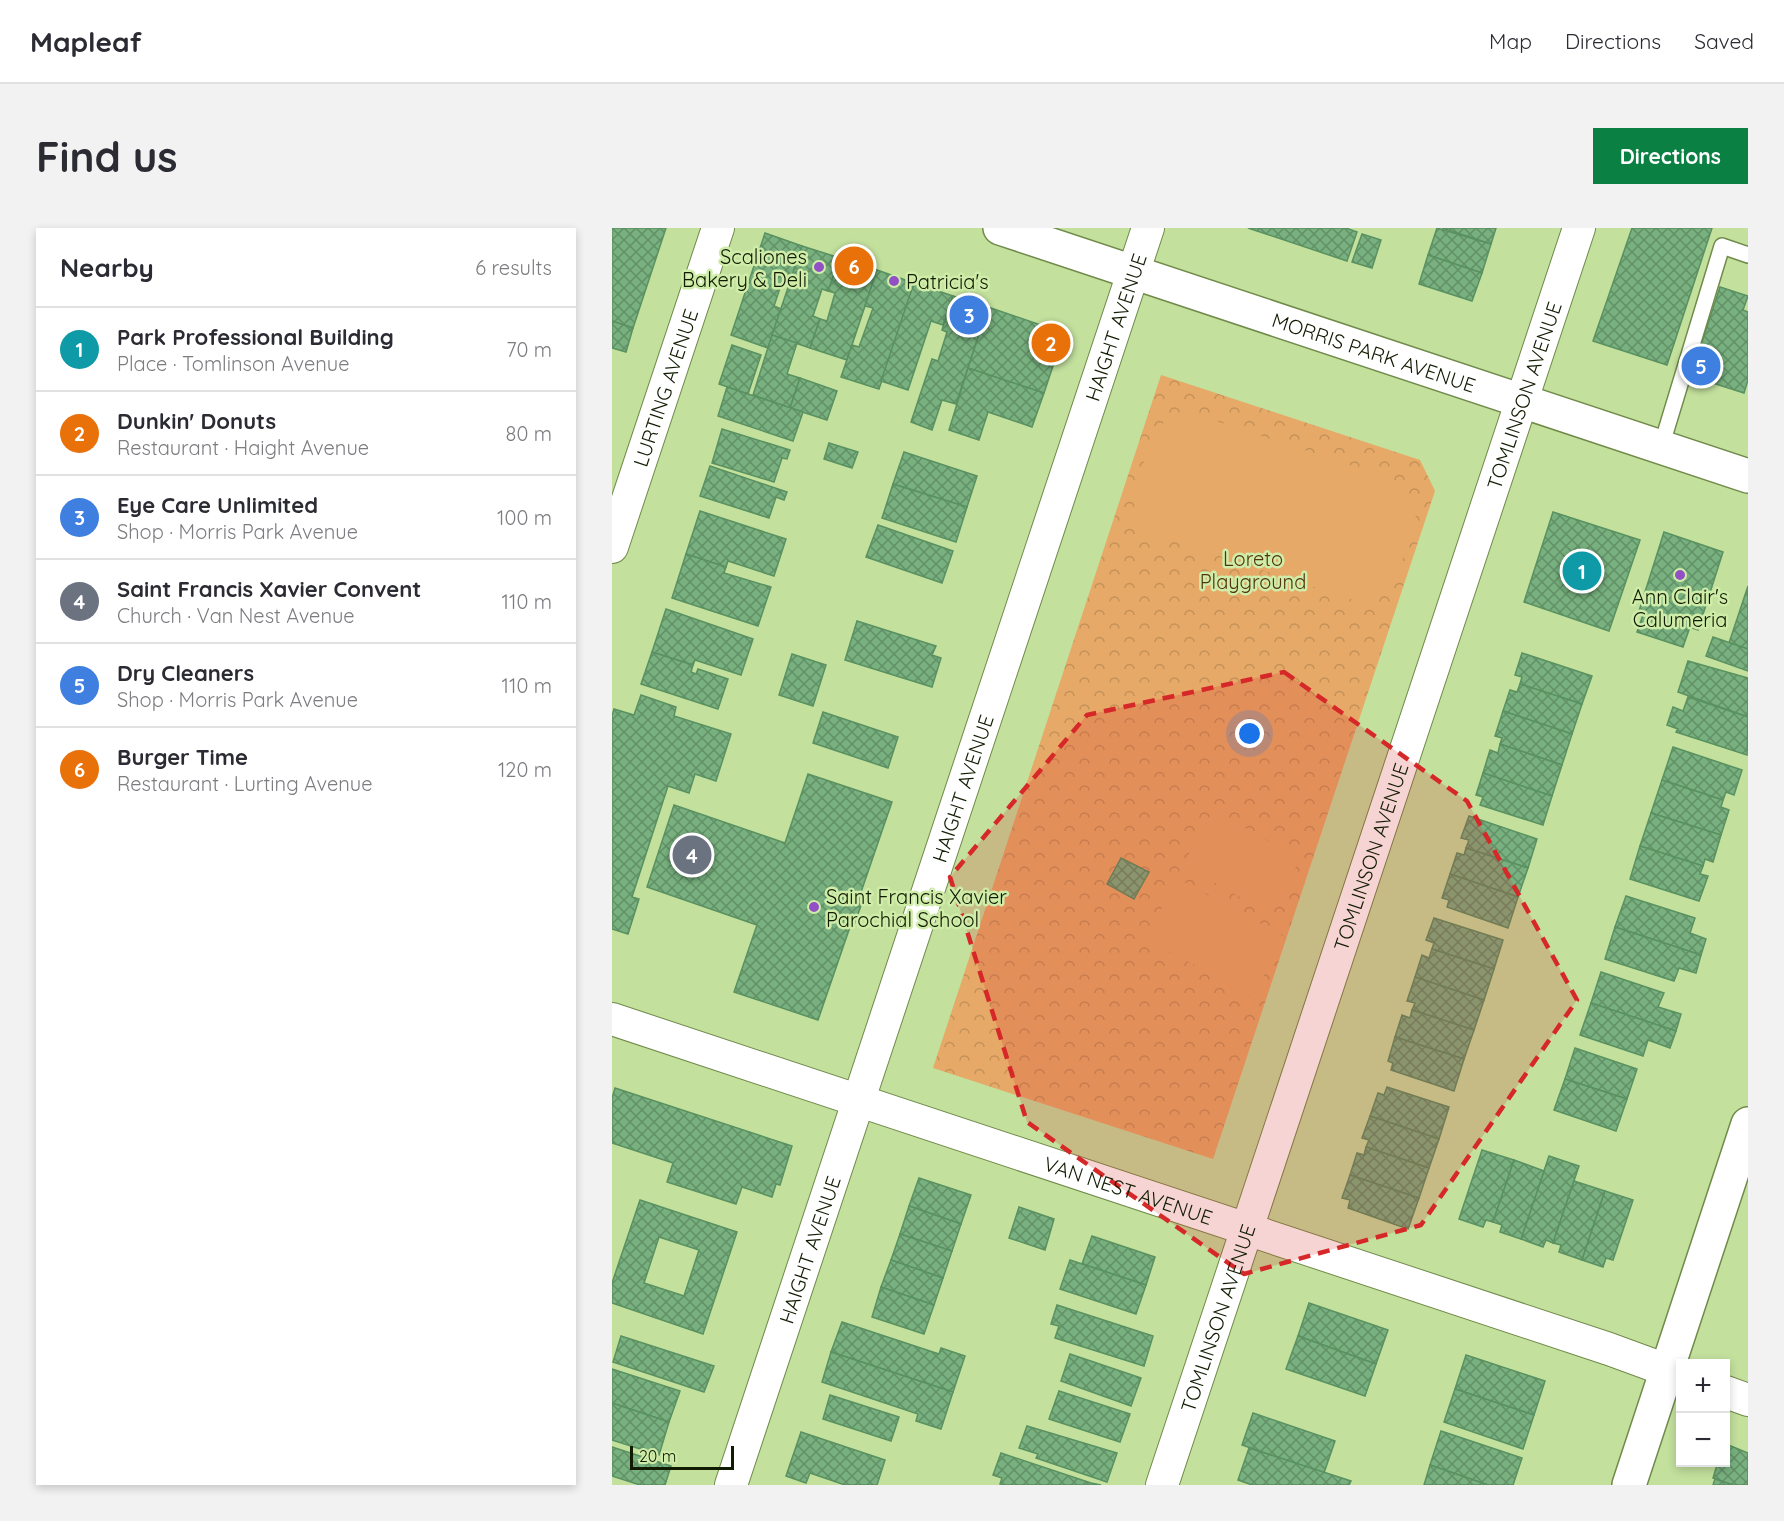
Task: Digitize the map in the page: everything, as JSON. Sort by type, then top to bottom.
[{"type":"main road","name":"MORRIS PARK AVENUE","points":[[1000,228],[1748,476]]},
{"type":"main road","points":[[1629,1485],[1674,1373],[1748,1124]]},
{"type":"street","name":"LURTING AVENUE","points":[[612,547],[718,228]]},
{"type":"street","name":"HAIGHT AVENUE","points":[[731,1485],[1148,228]]},
{"type":"street","name":"TOMLINSON AVENUE","points":[[1162,1485],[1579,228]]},
{"type":"street","name":"VAN NEST AVENUE","points":[[612,1019],[1609,1349],[1674,1373]]},
{"type":"street","points":[[1730,1394],[1748,1400]]},
{"type":"lane","points":[[1660,447],[1722,246],[1748,255]]},
{"type":"highlighted area","points":[[1284,672],[1467,801],[1577,1000],[1421,1225],[1244,1274],[1027,1122],[950,877],[1087,715]]},
{"type":"green space","name":"Loreto Playground","points":[[1161,375],[1420,460],[1435,491],[1213,1159],[933,1068]]},
{"type":"green space","points":[[1192,413],[1392,479],[1404,489],[1415,506],[1415,518],[1410,541],[1400,566],[1385,593],[1380,597],[1360,602],[1151,534],[1140,525],[1135,511],[1135,497],[1143,464],[1150,447],[1157,432],[1173,414]]},
{"type":"green space","points":[[1213,810],[1300,859],[1270,914],[1183,865]]},
{"type":"green space","points":[[1178,879],[1285,937],[1252,997],[1145,938]]},
{"type":"building","points":[[612,228],[666,228],[633,328],[612,321]]},
{"type":"building","points":[[1248,228],[1346,228],[1357,232],[1347,261]]},
{"type":"building","points":[[1437,228],[1491,244],[1482,273],[1428,255]]},
{"type":"building","points":[[1442,228],[1496,228],[1491,244]]},
{"type":"building","points":[[1632,228],[1712,228],[1667,365],[1593,341]]},
{"type":"building","points":[[765,233],[802,246],[789,285],[782,282],[774,306],[781,309],[768,348],[731,335]]},
{"type":"building","points":[[1362,234],[1381,240],[1372,268],[1352,262]]},
{"type":"building","points":[[802,246],[840,258],[828,291],[822,289],[813,316],[820,319],[810,348],[772,335]]},
{"type":"building","points":[[1428,255],[1482,273],[1472,301],[1419,284]]},
{"type":"building","points":[[840,258],[877,270],[847,360],[810,348],[820,319],[827,321],[835,293],[828,291]]},
{"type":"building","points":[[877,270],[914,283],[879,389],[841,377],[852,345],[859,347],[873,308],[865,306]]},
{"type":"building","points":[[914,283],[953,296],[943,325],[931,321],[908,390],[881,381]]},
{"type":"building","points":[[1720,287],[1748,296],[1743,310],[1748,312],[1748,380],[1744,393],[1691,376]]},
{"type":"building","points":[[953,296],[988,307],[956,404],[942,400],[932,430],[911,422],[932,359],[938,361],[947,332],[942,330]]},
{"type":"building","points":[[988,307],[1064,333],[1044,393],[968,368]]},
{"type":"building","points":[[612,321],[633,328],[626,352],[612,348]]},
{"type":"building","points":[[772,335],[797,343],[787,374],[800,378],[790,408],[753,395]]},
{"type":"building","points":[[732,345],[761,355],[748,394],[719,384]]},
{"type":"building","points":[[968,368],[1044,393],[1032,427],[988,412],[979,440],[949,430]]},
{"type":"building","points":[[800,378],[837,391],[827,420],[790,408]]},
{"type":"building","points":[[727,387],[803,412],[793,441],[718,416]]},
{"type":"building","points":[[722,429],[790,450],[787,459],[782,458],[774,482],[712,463]]},
{"type":"building","points":[[829,443],[858,452],[852,468],[824,459]]},
{"type":"building","points":[[904,452],[977,476],[967,507],[893,484]]},
{"type":"building","points":[[710,466],[787,492],[784,500],[776,497],[769,518],[700,496]]},
{"type":"building","points":[[893,484],[967,507],[956,542],[882,518]]},
{"type":"building","points":[[700,511],[786,539],[774,576],[728,561],[726,567],[686,554]]},
{"type":"building","points":[[1553,512],[1640,540],[1609,631],[1524,602]]},
{"type":"building","points":[[878,525],[953,551],[942,583],[866,557]]},
{"type":"building","points":[[1664,532],[1723,552],[1698,630],[1690,627],[1683,647],[1637,632],[1644,612],[1639,611]]},
{"type":"building","points":[[686,554],[726,567],[724,573],[771,587],[758,626],[672,598]]},
{"type":"building","points":[[1748,586],[1748,649],[1729,643]]},
{"type":"building","points":[[666,609],[753,639],[741,675],[695,660],[693,665],[652,652]]},
{"type":"building","points":[[857,621],[936,646],[932,655],[941,658],[932,687],[845,660]]},
{"type":"building","points":[[1713,637],[1748,649],[1748,671],[1706,656]]},
{"type":"building","points":[[652,652],[693,665],[691,672],[696,674],[698,669],[728,679],[718,709],[641,684]]},
{"type":"building","points":[[1522,653],[1592,676],[1582,704],[1520,684],[1522,677],[1515,675]]},
{"type":"building","points":[[792,654],[826,665],[813,706],[779,695]]},
{"type":"building","points":[[1688,661],[1748,678],[1748,717],[1678,692]]},
{"type":"building","points":[[1520,684],[1582,704],[1572,734],[1503,711],[1510,690],[1517,692]]},
{"type":"building","points":[[641,695],[676,707],[674,716],[731,734],[716,781],[695,774],[689,793],[668,786],[632,897],[639,899],[628,934],[612,929],[612,716],[614,709],[634,715]]},
{"type":"building","points":[[1688,697],[1748,717],[1747,755],[1676,732],[1678,729],[1667,725],[1673,707],[1683,711]]},
{"type":"building","points":[[1503,711],[1572,734],[1562,765],[1500,744],[1502,738],[1495,736]]},
{"type":"building","points":[[823,712],[898,737],[888,768],[813,743]]},
{"type":"building","points":[[1500,744],[1562,765],[1552,796],[1483,773],[1490,750],[1498,753]]},
{"type":"building","points":[[1673,747],[1742,770],[1734,795],[1726,792],[1723,800],[1662,780]]},
{"type":"building","points":[[1483,773],[1552,796],[1543,825],[1480,805],[1483,797],[1476,795]]},
{"type":"building","points":[[808,774],[892,802],[860,895],[864,897],[853,928],[850,927],[818,1020],[734,992],[757,925],[647,887],[674,805],[785,843]]},
{"type":"building","points":[[1662,780],[1723,800],[1721,807],[1729,810],[1721,835],[1651,813]]},
{"type":"building","points":[[1651,813],[1721,835],[1713,862],[1705,859],[1703,866],[1640,846]]},
{"type":"building","points":[[1469,816],[1537,839],[1528,868],[1466,848],[1469,840],[1461,838]]},
{"type":"building","points":[[1640,846],[1703,866],[1700,874],[1708,876],[1699,901],[1630,879]]},
{"type":"building","points":[[1466,848],[1528,868],[1518,897],[1450,874],[1457,853],[1464,855]]},
{"type":"building","points":[[1121,858],[1149,872],[1134,899],[1107,884]]},
{"type":"building","points":[[1450,874],[1518,897],[1508,928],[1447,907],[1449,900],[1442,898]]},
{"type":"building","points":[[1626,896],[1695,918],[1690,933],[1706,939],[1701,955],[1615,927]]},
{"type":"building","points":[[1434,918],[1503,940],[1494,969],[1432,949],[1434,943],[1426,940]]},
{"type":"building","points":[[1615,927],[1701,955],[1696,973],[1679,968],[1674,981],[1605,959]]},
{"type":"building","points":[[1432,949],[1494,969],[1484,1000],[1415,977],[1422,955],[1429,958]]},
{"type":"building","points":[[1601,972],[1664,993],[1658,1007],[1681,1014],[1676,1031],[1591,1003]]},
{"type":"building","points":[[1415,977],[1484,1000],[1474,1030],[1412,1010],[1415,1003],[1407,1001]]},
{"type":"building","points":[[1591,1003],[1676,1031],[1670,1048],[1648,1040],[1643,1056],[1580,1035]]},
{"type":"building","points":[[1412,1010],[1474,1030],[1464,1059],[1395,1037],[1402,1015],[1410,1018]]},
{"type":"building","points":[[1395,1037],[1464,1059],[1454,1091],[1391,1070],[1393,1063],[1388,1061]]},
{"type":"building","points":[[1575,1048],[1637,1069],[1627,1099],[1565,1079]]},
{"type":"building","points":[[1565,1079],[1627,1099],[1616,1131],[1554,1110]]},
{"type":"building","points":[[1387,1087],[1449,1107],[1439,1139],[1370,1116],[1378,1093],[1384,1095]]},
{"type":"building","points":[[615,1088],[792,1146],[780,1185],[776,1184],[772,1197],[742,1187],[736,1204],[667,1182],[673,1163],[612,1143],[612,1098]]},
{"type":"building","points":[[1370,1116],[1439,1139],[1429,1168],[1366,1147],[1369,1140],[1362,1138]]},
{"type":"building","points":[[1366,1147],[1429,1168],[1419,1198],[1350,1175],[1357,1153],[1364,1155]]},
{"type":"building","points":[[1482,1150],[1514,1160],[1493,1222],[1486,1220],[1483,1227],[1459,1219]]},
{"type":"building","points":[[1549,1156],[1579,1166],[1553,1243],[1546,1240],[1543,1247],[1521,1239]]},
{"type":"building","points":[[1514,1160],[1544,1171],[1521,1239],[1500,1232],[1502,1225],[1493,1222]]},
{"type":"building","points":[[1350,1175],[1419,1198],[1408,1229],[1348,1208],[1350,1200],[1342,1198]]},
{"type":"building","points":[[919,1178],[971,1195],[961,1224],[909,1206]]},
{"type":"building","points":[[1574,1181],[1605,1191],[1582,1260],[1559,1252],[1561,1245],[1553,1243]]},
{"type":"building","points":[[1605,1191],[1633,1200],[1613,1260],[1606,1258],[1603,1267],[1582,1260]]},
{"type":"building","points":[[640,1200],[737,1232],[703,1334],[612,1303],[612,1283]],"holes":[[[659,1237],[699,1250],[684,1296],[644,1283]]]},
{"type":"building","points":[[909,1206],[961,1224],[952,1251],[900,1234]]},
{"type":"building","points":[[1019,1207],[1054,1219],[1045,1250],[1009,1238]]},
{"type":"building","points":[[900,1234],[952,1251],[943,1278],[891,1260]]},
{"type":"building","points":[[1092,1236],[1155,1257],[1146,1285],[1082,1264]]},
{"type":"building","points":[[891,1260],[943,1278],[934,1305],[881,1287]]},
{"type":"building","points":[[1070,1260],[1146,1285],[1136,1314],[1060,1289]]},
{"type":"building","points":[[881,1287],[934,1305],[924,1334],[872,1317]]},
{"type":"building","points":[[1309,1303],[1388,1330],[1376,1364],[1298,1336]]},
{"type":"building","points":[[1057,1305],[1153,1336],[1144,1366],[1055,1338],[1059,1326],[1051,1324]]},
{"type":"building","points":[[842,1322],[939,1354],[941,1348],[965,1356],[953,1392],[831,1352]]},
{"type":"building","points":[[621,1336],[714,1366],[704,1392],[613,1362]]},
{"type":"building","points":[[1298,1336],[1376,1364],[1365,1396],[1286,1369]]},
{"type":"building","points":[[831,1352],[953,1392],[941,1429],[916,1421],[918,1414],[822,1382]]},
{"type":"building","points":[[1070,1354],[1141,1378],[1131,1406],[1061,1381]]},
{"type":"building","points":[[1466,1355],[1545,1381],[1534,1415],[1455,1389]]},
{"type":"building","points":[[612,1369],[680,1391],[669,1422],[612,1403]]},
{"type":"building","points":[[1455,1389],[1534,1415],[1523,1449],[1444,1422]]},
{"type":"building","points":[[1059,1391],[1130,1414],[1120,1442],[1049,1419]]},
{"type":"building","points":[[830,1395],[899,1417],[891,1441],[823,1419]]},
{"type":"building","points":[[612,1403],[669,1422],[659,1455],[612,1440]]},
{"type":"building","points":[[1253,1413],[1335,1441],[1324,1473],[1242,1445]]},
{"type":"building","points":[[1027,1426],[1117,1453],[1107,1482],[1036,1458],[1038,1454],[1019,1448]]},
{"type":"building","points":[[1441,1431],[1522,1458],[1513,1485],[1488,1485],[1430,1465]]},
{"type":"building","points":[[801,1432],[885,1460],[877,1485],[845,1485],[810,1473],[806,1483],[786,1476]]},
{"type":"building","points":[[1730,1446],[1748,1453],[1748,1485],[1733,1485],[1713,1478],[1716,1467],[1730,1467]]},
{"type":"building","points":[[612,1447],[671,1466],[665,1485],[640,1485],[612,1476]]},
{"type":"building","points":[[1249,1448],[1351,1481],[1349,1485],[1252,1485],[1238,1480]]},
{"type":"building","points":[[1001,1453],[1101,1485],[1000,1484],[1002,1478],[993,1475]]},
{"type":"building","points":[[1430,1465],[1488,1485],[1424,1485]]},
{"type":"building","points":[[1715,1479],[1733,1485],[1713,1485]]},
{"type":"place","name":"Burger Time","points":[[854,266]]},
{"type":"place","name":"Scaliones Bakery & Deli","points":[[819,267]]},
{"type":"place","name":"Patricia's","points":[[894,281]]},
{"type":"place","name":"Eye Care Unlimited","points":[[969,315]]},
{"type":"place","name":"Dunkin' Donuts","points":[[1051,343]]},
{"type":"place","name":"Dry Cleaners","points":[[1701,366]]},
{"type":"place","name":"Park Professional Building","points":[[1582,571]]},
{"type":"place","name":"Ann Clair's Calumeria","points":[[1680,575]]},
{"type":"place","name":"Saint Francis Xavier Convent","points":[[692,855]]},
{"type":"place","name":"Saint Francis Xavier Parochial School","points":[[814,907]]}]
